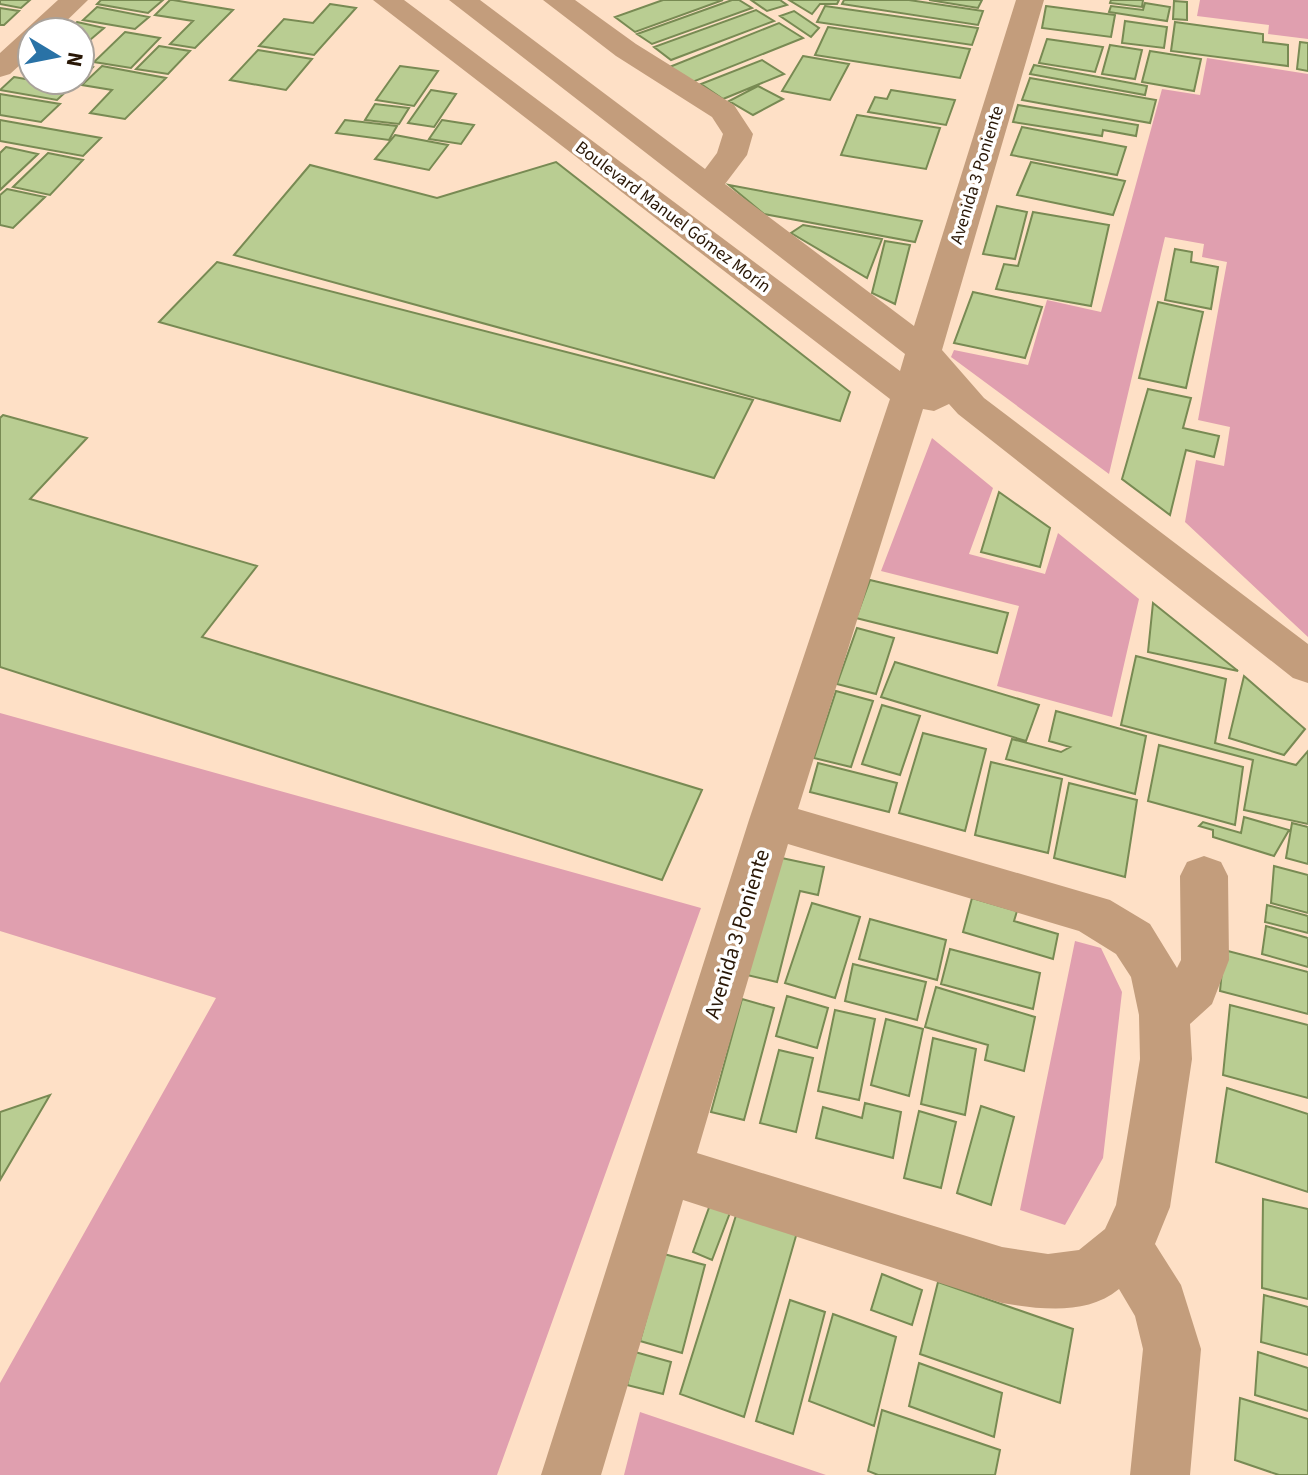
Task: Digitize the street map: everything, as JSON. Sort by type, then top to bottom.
[{"type":"street","points":[[56,16],[74,0]]},
{"type":"street","name":"Boulevard Manuel Gómez Morín","points":[[387,0],[916,373],[971,406],[1308,667]]},
{"type":"street","name":"Boulevard Manuel Gómez Morín","points":[[463,0],[707,186],[916,373]]},
{"type":"street","points":[[557,0],[626,50],[723,111],[738,134],[732,155],[707,186]]},
{"type":"street","name":"Avenida 3 Poniente","points":[[571,1475],[772,820],[916,373],[1030,0]]},
{"type":"street","points":[[0,68],[16,54]]},
{"type":"street","points":[[666,1169],[1002,1275],[1048,1282],[1091,1276],[1125,1248],[1143,1207],[1166,1059],[1164,1015],[1154,971],[1133,939],[1093,915],[772,820]]},
{"type":"street","points":[[1164,1015],[1194,988],[1205,960],[1204,876]]},
{"type":"street","points":[[1125,1248],[1161,1305],[1172,1349],[1160,1475]]},
{"type":"shaded area","points":[[1200,0],[1308,0],[1308,39],[1268,34],[1269,25],[1197,16]]},
{"type":"shaded area","points":[[1207,58],[1308,74],[1308,637],[1185,522],[1196,460],[1224,466],[1230,427],[1198,420],[1227,262],[1202,257],[1204,244],[1165,237],[1109,474],[951,357],[954,350],[1028,365],[1047,300],[1101,312],[1162,89],[1200,95]]},
{"type":"shaded area","points":[[932,438],[993,488],[969,554],[1045,574],[1058,533],[1139,599],[1112,717],[997,686],[1019,606],[881,571]]},
{"type":"shaded area","points":[[0,713],[701,908],[497,1475],[0,1475],[0,1383],[216,998],[0,931]]},
{"type":"shaded area","points":[[1075,941],[1101,948],[1122,992],[1103,1158],[1065,1225],[1020,1210]]},
{"type":"shaded area","points":[[640,1412],[826,1475],[624,1475]]},
{"type":"building","points":[[0,0],[30,0],[21,8],[0,4]]},
{"type":"building","points":[[101,0],[163,0],[148,13],[97,4]]},
{"type":"building","points":[[170,0],[233,10],[195,48],[170,44],[193,21],[155,15]]},
{"type":"building","points":[[663,0],[723,0],[635,32],[615,17]]},
{"type":"building","points":[[739,0],[752,8],[652,44],[637,34]]},
{"type":"building","points":[[751,0],[780,0],[787,5],[767,11]]},
{"type":"building","points":[[789,0],[839,0],[837,4],[820,4],[812,14]]},
{"type":"building","points":[[844,0],[909,0],[983,11],[978,25],[842,4]]},
{"type":"building","points":[[929,0],[982,0],[978,8]]},
{"type":"building","points":[[1111,0],[1143,0],[1142,7],[1110,3]]},
{"type":"building","points":[[1174,1],[1187,2],[1187,20],[1173,19]]},
{"type":"building","points":[[1145,3],[1170,7],[1167,21],[1109,12],[1111,6],[1143,10]]},
{"type":"building","points":[[330,4],[356,8],[314,55],[259,46],[284,19],[313,23]]},
{"type":"building","points":[[825,6],[978,28],[972,45],[817,22]]},
{"type":"building","points":[[1046,6],[1115,15],[1111,37],[1042,28]]},
{"type":"building","points":[[97,7],[149,17],[135,29],[96,22],[96,16],[87,16]]},
{"type":"building","points":[[0,8],[19,11],[0,25]]},
{"type":"building","points":[[756,10],[774,21],[671,60],[654,47]]},
{"type":"building","points":[[794,11],[819,28],[811,37],[780,16]]},
{"type":"building","points":[[1125,21],[1167,27],[1164,48],[1122,43]]},
{"type":"building","points":[[1175,22],[1263,34],[1263,42],[1288,45],[1288,66],[1171,51]]},
{"type":"building","points":[[779,23],[803,38],[690,83],[667,68]]},
{"type":"building","points":[[828,27],[970,49],[960,78],[815,55]]},
{"type":"building","points":[[125,32],[160,38],[131,68],[96,60]]},
{"type":"building","points":[[1047,39],[1103,47],[1095,72],[1039,63]]},
{"type":"building","points":[[1300,42],[1308,43],[1308,71],[1297,69]]},
{"type":"building","points":[[1110,45],[1142,50],[1135,79],[1102,74]]},
{"type":"building","points":[[159,46],[190,51],[168,74],[136,69]]},
{"type":"building","points":[[258,50],[312,59],[286,90],[230,80]]},
{"type":"building","points":[[1150,51],[1201,59],[1194,91],[1142,82]]},
{"type":"building","points":[[803,56],[849,64],[830,100],[782,91]]},
{"type":"building","points":[[762,60],[784,74],[723,99],[701,84]]},
{"type":"building","points":[[1034,65],[1147,86],[1145,95],[1030,74]]},
{"type":"building","points":[[102,66],[166,78],[125,119],[90,113],[112,90],[96,87],[96,72]]},
{"type":"building","points":[[400,66],[438,71],[414,106],[376,100]]},
{"type":"building","points":[[14,77],[16,77],[16,93],[0,90]]},
{"type":"building","points":[[1030,78],[1156,100],[1150,123],[1022,100]]},
{"type":"building","points":[[758,86],[783,99],[753,115],[729,101]]},
{"type":"building","points":[[431,90],[456,94],[434,127],[408,123]]},
{"type":"building","points":[[891,90],[955,100],[946,125],[868,112],[875,97],[887,99]]},
{"type":"building","points":[[0,94],[60,104],[41,122],[0,115]]},
{"type":"building","points":[[34,96],[61,96],[57,100]]},
{"type":"building","points":[[375,104],[409,108],[399,124],[365,120]]},
{"type":"building","points":[[1018,105],[1138,125],[1136,136],[1103,130],[1102,136],[1013,122]]},
{"type":"building","points":[[857,115],[940,128],[926,169],[841,155]]},
{"type":"building","points":[[0,120],[101,138],[83,156],[0,141]]},
{"type":"building","points":[[345,120],[397,126],[389,140],[336,133]]},
{"type":"building","points":[[442,120],[474,125],[461,144],[429,139]]},
{"type":"building","points":[[1022,127],[1126,147],[1117,175],[1011,155]]},
{"type":"building","points":[[395,135],[448,145],[429,170],[375,159]]},
{"type":"building","points":[[6,147],[38,154],[0,190],[0,153]]},
{"type":"building","points":[[48,153],[83,160],[50,195],[13,187]]},
{"type":"building","points":[[556,162],[850,392],[840,421],[234,255],[310,165],[437,198]]},
{"type":"building","points":[[1031,162],[1125,181],[1113,215],[1017,195]]},
{"type":"building","points":[[729,185],[922,221],[915,242],[764,214]]},
{"type":"building","points":[[7,189],[45,197],[13,228],[0,225],[0,195]]},
{"type":"building","points":[[997,206],[1027,212],[1015,259],[983,254]]},
{"type":"building","points":[[1033,212],[1109,225],[1091,306],[996,289],[1004,264],[1018,266]]},
{"type":"building","points":[[803,225],[882,239],[867,278],[791,233]]},
{"type":"building","points":[[885,241],[910,245],[895,304],[872,293]]},
{"type":"building","points":[[1175,249],[1192,252],[1191,262],[1218,267],[1211,309],[1165,300]]},
{"type":"building","points":[[217,262],[753,400],[714,478],[159,322]]},
{"type":"building","points":[[973,292],[1042,307],[1025,358],[954,343]]},
{"type":"building","points":[[1158,302],[1203,312],[1186,388],[1139,378]]},
{"type":"building","points":[[1148,389],[1191,398],[1183,428],[1219,436],[1214,457],[1186,450],[1170,515],[1122,479]]},
{"type":"building","points":[[3,415],[87,438],[30,499],[257,566],[202,637],[702,790],[662,880],[0,667],[0,418]]},
{"type":"building","points":[[999,492],[1050,528],[1040,567],[981,552]]},
{"type":"building","points":[[870,580],[1008,613],[997,653],[856,618]]},
{"type":"building","points":[[1153,603],[1238,671],[1148,652]]},
{"type":"building","points":[[857,628],[894,638],[876,694],[837,684]]},
{"type":"building","points":[[1136,656],[1226,679],[1215,743],[1296,765],[1308,751],[1308,824],[1244,810],[1253,760],[1121,725]]},
{"type":"building","points":[[895,662],[1039,705],[1026,741],[881,697]]},
{"type":"building","points":[[1244,676],[1305,729],[1284,755],[1229,738]]},
{"type":"building","points":[[836,691],[873,701],[851,767],[814,758]]},
{"type":"building","points":[[882,705],[920,716],[900,775],[862,764]]},
{"type":"building","points":[[1056,711],[1146,736],[1135,794],[1006,759],[1012,739],[1061,752],[1070,747],[1049,741]]},
{"type":"building","points":[[923,733],[986,749],[965,831],[899,813]]},
{"type":"building","points":[[1159,745],[1243,767],[1235,825],[1148,801]]},
{"type":"building","points":[[991,762],[1062,779],[1048,853],[975,835]]},
{"type":"building","points":[[818,763],[897,783],[889,812],[810,792]]},
{"type":"building","points":[[1069,783],[1137,800],[1125,877],[1054,858]]},
{"type":"building","points":[[1244,817],[1289,830],[1274,856],[1213,837],[1213,830],[1199,826],[1203,822],[1241,833]]},
{"type":"building","points":[[1292,823],[1308,827],[1308,864],[1286,858]]},
{"type":"building","points":[[777,857],[824,867],[818,895],[800,891],[777,982],[747,975]]},
{"type":"building","points":[[1274,866],[1308,875],[1308,913],[1271,903]]},
{"type":"building","points":[[972,898],[1017,911],[1014,921],[1058,934],[1053,959],[963,932]]},
{"type":"building","points":[[812,903],[860,917],[835,998],[785,983]]},
{"type":"building","points":[[1267,905],[1308,916],[1308,933],[1265,922]]},
{"type":"building","points":[[870,919],[946,940],[937,980],[859,959]]},
{"type":"building","points":[[1266,926],[1308,938],[1308,967],[1262,954]]},
{"type":"building","points":[[950,949],[1040,973],[1033,1009],[941,984]]},
{"type":"building","points":[[1224,950],[1308,972],[1308,1014],[1220,991]]},
{"type":"building","points":[[853,964],[926,982],[917,1020],[845,1001]]},
{"type":"building","points":[[936,987],[1035,1017],[1024,1071],[985,1060],[988,1045],[925,1027]]},
{"type":"building","points":[[787,996],[828,1008],[817,1048],[776,1036]]},
{"type":"building","points":[[742,999],[774,1008],[744,1120],[711,1112]]},
{"type":"building","points":[[1230,1005],[1308,1025],[1308,1098],[1223,1075]]},
{"type":"building","points":[[835,1010],[875,1019],[859,1100],[818,1091]]},
{"type":"building","points":[[886,1019],[923,1029],[909,1096],[871,1085]]},
{"type":"building","points":[[933,1038],[976,1049],[965,1115],[921,1104]]},
{"type":"building","points":[[779,1050],[813,1058],[796,1132],[760,1123]]},
{"type":"building","points":[[1227,1088],[1308,1114],[1308,1192],[1216,1162]]},
{"type":"building","points":[[50,1095],[0,1180],[0,1112]]},
{"type":"building","points":[[865,1103],[901,1112],[893,1158],[816,1138],[823,1107],[862,1118]]},
{"type":"building","points":[[981,1106],[1014,1117],[991,1205],[957,1193]]},
{"type":"building","points":[[919,1111],[956,1122],[941,1188],[904,1178]]},
{"type":"building","points":[[1263,1199],[1308,1209],[1308,1299],[1262,1288]]},
{"type":"building","points":[[711,1202],[731,1210],[712,1260],[693,1252]]},
{"type":"building","points":[[738,1209],[798,1229],[744,1417],[680,1394]]},
{"type":"building","points":[[664,1254],[705,1265],[682,1353],[640,1341]]},
{"type":"building","points":[[882,1274],[922,1290],[912,1325],[871,1310]]},
{"type":"building","points":[[938,1282],[1073,1329],[1060,1403],[920,1354]]},
{"type":"building","points":[[1264,1295],[1308,1307],[1308,1355],[1261,1342]]},
{"type":"building","points":[[790,1300],[825,1312],[793,1434],[756,1421]]},
{"type":"building","points":[[833,1314],[896,1337],[874,1426],[809,1401]]},
{"type":"building","points":[[635,1352],[671,1362],[663,1394],[627,1385]]},
{"type":"building","points":[[1258,1352],[1308,1368],[1308,1411],[1255,1395]]},
{"type":"building","points":[[919,1363],[1002,1393],[994,1437],[909,1406]]},
{"type":"building","points":[[1240,1398],[1308,1419],[1308,1475],[1279,1475],[1235,1460]]},
{"type":"building","points":[[882,1410],[1000,1450],[995,1475],[878,1475],[868,1471]]}]
